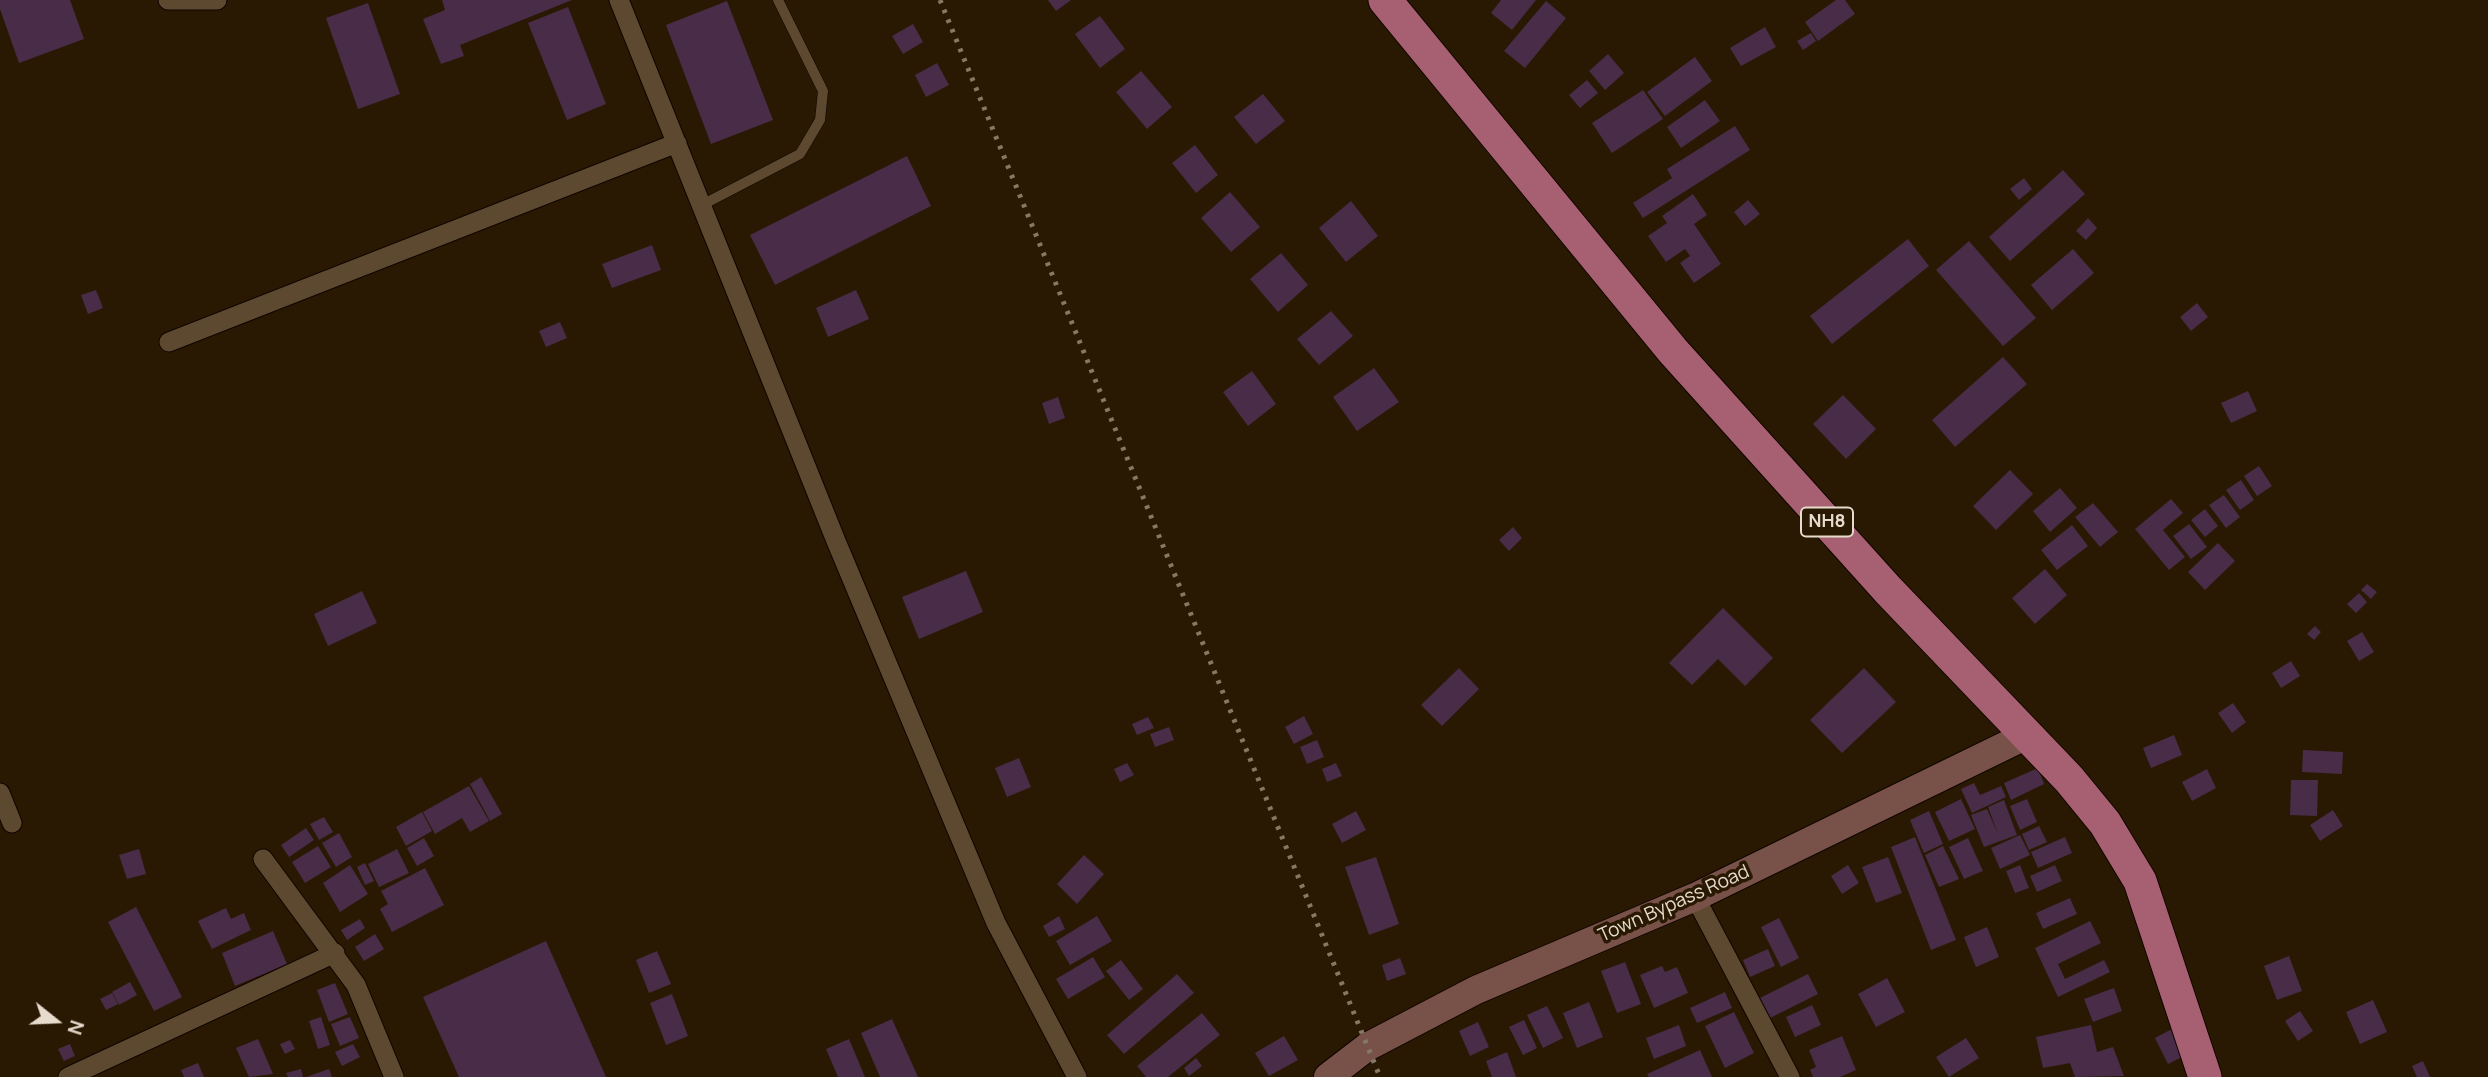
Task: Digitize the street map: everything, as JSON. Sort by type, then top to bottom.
[{"type":"highway","name":"NH8","points":[[1385,0],[1673,351],[2025,736],[2069,779],[2105,823],[2140,881],[2205,1077]]},
{"type":"main road","name":"Town Bypass Road","points":[[1328,1077],[1367,1046],[1476,990],[1695,897],[2025,736]]},
{"type":"street","points":[[168,0],[217,0]]},
{"type":"street","points":[[619,0],[836,541],[996,922],[1077,1077]]},
{"type":"street","points":[[169,342],[677,143]]},
{"type":"street","points":[[0,793],[12,823]]},
{"type":"street","points":[[263,859],[335,953],[356,985],[394,1077]]},
{"type":"street","points":[[1695,897],[1781,1074]]},
{"type":"street","points":[[68,1077],[335,953]]},
{"type":"lane","points":[[702,205],[800,154],[820,120],[823,91],[778,0]]},
{"type":"building","points":[[0,0],[70,0],[84,39],[19,63],[0,9]]},
{"type":"building","points":[[442,0],[572,0],[460,45],[464,56],[441,64],[423,19],[445,10]]},
{"type":"building","points":[[1048,0],[1071,0],[1056,11]]},
{"type":"building","points":[[1501,0],[1536,0],[1512,30],[1491,13]]},
{"type":"building","points":[[1836,0],[1845,0],[1855,14],[1818,41],[1805,22]]},
{"type":"building","points":[[727,1],[773,120],[711,144],[666,25]]},
{"type":"building","points":[[1546,1],[1566,18],[1525,68],[1504,51]]},
{"type":"building","points":[[368,3],[400,94],[358,109],[326,18]]},
{"type":"building","points":[[568,7],[606,104],[567,120],[528,23]]},
{"type":"building","points":[[1100,16],[1125,49],[1100,68],[1075,34]]},
{"type":"building","points":[[913,24],[923,42],[903,54],[892,36]]},
{"type":"building","points":[[1765,27],[1776,47],[1741,66],[1730,48]]},
{"type":"building","points":[[1811,33],[1816,41],[1803,50],[1797,41]]},
{"type":"building","points":[[1608,54],[1624,73],[1605,90],[1589,71]]},
{"type":"building","points":[[1695,57],[1712,81],[1665,116],[1647,92]]},
{"type":"building","points":[[937,63],[949,85],[926,97],[915,75]]},
{"type":"building","points":[[1141,71],[1172,107],[1147,129],[1116,92]]},
{"type":"building","points":[[1587,80],[1598,93],[1580,108],[1569,95]]},
{"type":"building","points":[[1643,90],[1663,119],[1612,153],[1592,123]]},
{"type":"building","points":[[1263,94],[1285,121],[1256,144],[1234,117]]},
{"type":"building","points":[[1705,100],[1720,121],[1681,148],[1667,127]]},
{"type":"building","points":[[1735,126],[1750,150],[1643,218],[1633,203],[1672,178],[1667,169]]},
{"type":"building","points":[[1195,145],[1218,175],[1196,193],[1172,163]]},
{"type":"building","points":[[907,156],[931,206],[775,285],[750,235]]},
{"type":"building","points":[[2063,170],[2085,194],[2010,261],[1989,237]]},
{"type":"building","points":[[2024,178],[2032,189],[2019,200],[2010,189]]},
{"type":"building","points":[[1230,192],[1260,227],[1231,252],[1201,218]]},
{"type":"building","points":[[1693,194],[1707,215],[1694,224],[1721,264],[1694,283],[1680,263],[1690,256],[1685,249],[1666,262],[1648,236],[1667,223],[1662,216]]},
{"type":"building","points":[[1748,200],[1760,214],[1745,226],[1734,212]]},
{"type":"building","points":[[1351,201],[1378,236],[1346,262],[1319,228]]},
{"type":"building","points":[[2088,218],[2097,228],[2086,240],[2076,231]]},
{"type":"building","points":[[1908,239],[1929,266],[1832,344],[1810,316]]},
{"type":"building","points":[[1969,241],[2036,318],[2003,346],[1936,270]]},
{"type":"building","points":[[652,245],[661,270],[612,288],[602,264]]},
{"type":"building","points":[[2073,249],[2094,273],[2052,310],[2031,285]]},
{"type":"building","points":[[1281,253],[1308,285],[1278,312],[1250,279]]},
{"type":"building","points":[[96,290],[103,308],[88,314],[81,295]]},
{"type":"building","points":[[856,290],[869,319],[828,337],[816,308]]},
{"type":"building","points":[[2197,303],[2208,317],[2191,331],[2180,317]]},
{"type":"building","points":[[1331,311],[1353,336],[1319,365],[1297,339]]},
{"type":"building","points":[[560,322],[567,338],[546,347],[539,331]]},
{"type":"building","points":[[2003,357],[2027,384],[1955,447],[1932,420]]},
{"type":"building","points":[[1374,368],[1399,402],[1357,431],[1333,397]]},
{"type":"building","points":[[1252,371],[1276,404],[1248,426],[1223,392]]},
{"type":"building","points":[[2248,391],[2257,411],[2231,423],[2221,403]]},
{"type":"building","points":[[1843,395],[1876,429],[1846,459],[1813,424]]},
{"type":"building","points":[[1058,397],[1065,418],[1049,424],[1042,403]]},
{"type":"building","points":[[2259,466],[2272,486],[2257,496],[2244,476]]},
{"type":"building","points":[[2010,470],[2033,494],[1996,530],[1973,506]]},
{"type":"building","points":[[2241,480],[2254,500],[2240,510],[2226,490]]},
{"type":"building","points":[[2060,488],[2077,508],[2050,532],[2033,511]]},
{"type":"building","points":[[2224,495],[2240,517],[2226,528],[2209,505]]},
{"type":"building","points":[[2171,499],[2183,513],[2163,530],[2185,557],[2169,570],[2135,529]]},
{"type":"building","points":[[2093,503],[2118,532],[2100,547],[2075,517]]},
{"type":"building","points":[[2205,509],[2218,526],[2205,537],[2191,520]]},
{"type":"building","points":[[2189,524],[2207,547],[2191,559],[2173,536]]},
{"type":"building","points":[[2072,525],[2088,546],[2057,570],[2041,550]]},
{"type":"building","points":[[1513,527],[1522,538],[1509,551],[1499,540]]},
{"type":"building","points":[[2218,543],[2235,561],[2205,590],[2188,572]]},
{"type":"building","points":[[2045,569],[2067,595],[2035,624],[2012,598]]},
{"type":"building","points":[[966,571],[983,612],[919,639],[902,597]]},
{"type":"building","points":[[2367,584],[2377,592],[2371,599],[2361,590]]},
{"type":"building","points":[[362,591],[377,623],[328,646],[314,614]]},
{"type":"building","points":[[2359,593],[2367,602],[2356,613],[2347,604]]},
{"type":"building","points":[[1723,608],[1773,658],[1745,686],[1718,659],[1692,685],[1669,663]]},
{"type":"building","points":[[2315,626],[2321,632],[2314,640],[2307,634]]},
{"type":"building","points":[[2362,632],[2374,652],[2359,661],[2347,641]]},
{"type":"building","points":[[2291,661],[2300,676],[2281,688],[2272,673]]},
{"type":"building","points":[[1459,668],[1479,689],[1442,726],[1421,705]]},
{"type":"building","points":[[1864,668],[1896,702],[1842,753],[1810,720]]},
{"type":"building","points":[[2233,703],[2246,722],[2232,733],[2218,713]]},
{"type":"building","points":[[1304,716],[1313,734],[1294,744],[1285,727]]},
{"type":"building","points":[[1148,717],[1154,728],[1137,735],[1132,724]]},
{"type":"building","points":[[1169,727],[1174,740],[1155,747],[1150,734]]},
{"type":"building","points":[[2174,735],[2182,755],[2151,768],[2143,748]]},
{"type":"building","points":[[1317,740],[1324,757],[1307,764],[1300,747]]},
{"type":"building","points":[[2303,750],[2343,752],[2342,774],[2302,772]]},
{"type":"building","points":[[1019,758],[1031,787],[1007,797],[995,768]]},
{"type":"building","points":[[1127,763],[1134,775],[1120,782],[1114,769]]},
{"type":"building","points":[[1336,763],[1342,776],[1327,782],[1322,769]]},
{"type":"building","points":[[2038,768],[2044,784],[2011,800],[2004,783]]},
{"type":"building","points":[[2207,769],[2216,788],[2192,801],[2182,782]]},
{"type":"building","points":[[481,777],[502,814],[490,821],[470,784]]},
{"type":"building","points":[[2291,780],[2318,780],[2317,816],[2290,815]]},
{"type":"building","points":[[1974,783],[1980,795],[2001,786],[2006,797],[1972,813],[1961,789]]},
{"type":"building","points":[[469,786],[489,821],[470,832],[462,818],[435,834],[423,812]]},
{"type":"building","points":[[1961,799],[1975,829],[1949,841],[1935,812]]},
{"type":"building","points":[[2027,799],[2037,822],[2020,830],[2010,806]]},
{"type":"building","points":[[2004,800],[2017,835],[1984,847],[1971,815],[1987,809],[1998,834],[1988,807]]},
{"type":"building","points":[[2333,810],[2343,826],[2320,841],[2310,825]]},
{"type":"building","points":[[1356,811],[1366,830],[1342,843],[1332,824]]},
{"type":"building","points":[[1929,811],[1943,844],[1924,853],[1910,820]]},
{"type":"building","points":[[422,812],[432,831],[406,846],[396,827]]},
{"type":"building","points":[[324,817],[333,832],[319,840],[310,824]]},
{"type":"building","points":[[2039,826],[2047,842],[2029,850],[2022,834]]},
{"type":"building","points":[[306,828],[314,840],[289,857],[281,845]]},
{"type":"building","points":[[339,833],[352,857],[336,867],[322,843]]},
{"type":"building","points":[[2020,835],[2030,855],[2000,869],[1991,848]]},
{"type":"building","points":[[1915,837],[1956,940],[1931,950],[1891,847]]},
{"type":"building","points":[[2065,837],[2072,853],[2038,868],[2031,852]]},
{"type":"building","points":[[424,838],[434,856],[417,866],[407,848]]},
{"type":"building","points":[[1968,838],[1983,871],[1964,879],[1949,847]]},
{"type":"building","points":[[318,846],[331,867],[305,883],[292,862]]},
{"type":"building","points":[[1943,846],[1959,879],[1939,887],[1925,855]]},
{"type":"building","points":[[139,849],[146,874],[127,879],[119,855]]},
{"type":"building","points":[[397,849],[409,873],[379,887],[368,864]]},
{"type":"building","points":[[1084,855],[1104,874],[1077,904],[1057,884]]},
{"type":"building","points":[[1376,857],[1399,924],[1369,935],[1345,867]]},
{"type":"building","points":[[1888,857],[1902,893],[1876,903],[1862,867]]},
{"type":"building","points":[[365,863],[374,881],[365,885],[357,867]]},
{"type":"building","points":[[350,865],[368,894],[340,912],[323,883]]},
{"type":"building","points":[[1848,865],[1859,883],[1842,894],[1831,876]]},
{"type":"building","points":[[2020,865],[2029,888],[2015,893],[2006,871]]},
{"type":"building","points":[[2055,865],[2062,881],[2037,892],[2030,876]]},
{"type":"building","points":[[425,868],[444,905],[392,932],[380,909],[388,904],[381,891]]},
{"type":"building","points":[[2070,898],[2077,914],[2043,929],[2036,913]]},
{"type":"building","points":[[136,907],[182,997],[154,1011],[108,922]]},
{"type":"building","points":[[226,908],[231,919],[244,913],[251,930],[212,949],[198,921]]},
{"type":"building","points":[[1059,916],[1065,929],[1049,937],[1043,926]]},
{"type":"building","points":[[1097,916],[1112,941],[1070,965],[1056,941]]},
{"type":"building","points":[[1779,918],[1799,958],[1781,967],[1761,927]]},
{"type":"building","points":[[360,919],[365,928],[347,940],[341,930]]},
{"type":"building","points":[[2090,921],[2101,943],[2058,964],[2065,979],[2104,960],[2110,972],[2058,997],[2035,948]]},
{"type":"building","points":[[1987,927],[1999,957],[1976,967],[1964,937]]},
{"type":"building","points":[[273,931],[287,964],[235,986],[222,953]]},
{"type":"building","points":[[375,934],[384,949],[364,961],[355,947]]},
{"type":"building","points":[[546,941],[606,1077],[459,1077],[423,997]]},
{"type":"building","points":[[1768,949],[1775,966],[1750,977],[1743,960]]},
{"type":"building","points":[[657,951],[671,984],[649,993],[636,960]]},
{"type":"building","points":[[2289,956],[2302,991],[2277,1000],[2264,966]]},
{"type":"building","points":[[1093,957],[1105,977],[1068,999],[1056,979]]},
{"type":"building","points":[[1400,958],[1406,974],[1387,981],[1382,965]]},
{"type":"building","points":[[1121,960],[1143,989],[1129,1000],[1106,971]]},
{"type":"building","points":[[1625,962],[1641,1004],[1617,1013],[1601,971]]},
{"type":"building","points":[[1662,966],[1665,972],[1677,967],[1688,993],[1654,1008],[1640,975]]},
{"type":"building","points":[[1177,974],[1194,993],[1124,1054],[1107,1035]]},
{"type":"building","points":[[1808,974],[1818,994],[1770,1018],[1760,998]]},
{"type":"building","points":[[1887,978],[1905,1012],[1876,1027],[1858,994]]},
{"type":"building","points":[[130,982],[137,995],[119,1005],[112,992]]},
{"type":"building","points":[[335,983],[348,1014],[329,1022],[317,990]]},
{"type":"building","points":[[2114,988],[2122,1011],[2093,1022],[2084,999]]},
{"type":"building","points":[[1725,992],[1732,1008],[1697,1023],[1690,1008]]},
{"type":"building","points":[[112,993],[118,1004],[106,1010],[100,999]]},
{"type":"building","points":[[672,994],[688,1036],[666,1045],[650,1003]]},
{"type":"building","points":[[2373,1000],[2387,1032],[2360,1044],[2346,1012]]},
{"type":"building","points":[[1589,1002],[1603,1037],[1577,1048],[1563,1013]]},
{"type":"building","points":[[1812,1005],[1821,1025],[1795,1037],[1786,1017]]},
{"type":"building","points":[[1547,1006],[1563,1038],[1543,1048],[1527,1015]]},
{"type":"building","points":[[2300,1011],[2313,1031],[2298,1041],[2285,1021]]},
{"type":"building","points":[[1734,1012],[1754,1053],[1725,1068],[1705,1026]]},
{"type":"building","points":[[1202,1013],[1220,1035],[1168,1077],[1146,1077],[1137,1066]]},
{"type":"building","points":[[321,1017],[330,1045],[318,1049],[309,1021]]},
{"type":"building","points":[[350,1017],[359,1038],[340,1046],[331,1024]]},
{"type":"building","points":[[892,1019],[918,1077],[880,1077],[861,1033]]},
{"type":"building","points":[[1524,1020],[1537,1048],[1523,1055],[1509,1027]]},
{"type":"building","points":[[1478,1022],[1489,1047],[1470,1056],[1459,1031]]},
{"type":"building","points":[[1679,1025],[1686,1046],[1654,1059],[1646,1038]]},
{"type":"building","points":[[2091,1025],[2097,1052],[2113,1047],[2124,1076],[2075,1077],[2070,1063],[2043,1068],[2036,1037]]},
{"type":"building","points":[[2172,1029],[2186,1055],[2168,1064],[2155,1038]]},
{"type":"building","points":[[1284,1036],[1298,1060],[1269,1076],[1255,1053]]},
{"type":"building","points":[[1842,1036],[1856,1070],[1840,1077],[1813,1077],[1810,1070],[1816,1067],[1809,1050]]},
{"type":"building","points":[[1966,1038],[1979,1058],[1949,1077],[1936,1057]]},
{"type":"building","points":[[258,1039],[273,1074],[249,1077],[236,1048]]},
{"type":"building","points":[[849,1039],[865,1077],[838,1077],[826,1049]]},
{"type":"building","points":[[290,1040],[295,1049],[285,1054],[280,1044]]},
{"type":"building","points":[[70,1044],[75,1056],[64,1061],[58,1049]]},
{"type":"building","points":[[353,1044],[360,1057],[342,1066],[335,1052]]},
{"type":"building","points":[[1700,1050],[1712,1077],[1649,1077],[1647,1074]]},
{"type":"building","points":[[1507,1052],[1516,1077],[1492,1077],[1486,1061]]},
{"type":"building","points":[[1196,1058],[1202,1066],[1189,1076],[1184,1068]]},
{"type":"building","points":[[2423,1061],[2430,1077],[2417,1077],[2412,1066]]},
{"type":"building","points":[[198,1063],[204,1077],[184,1077],[181,1070]]},
{"type":"building","points":[[301,1069],[303,1077],[288,1077],[286,1073]]},
{"type":"building","points":[[329,1069],[332,1077],[306,1077]]},
{"type":"railway","points":[[940,0],[1380,1077]]}]
